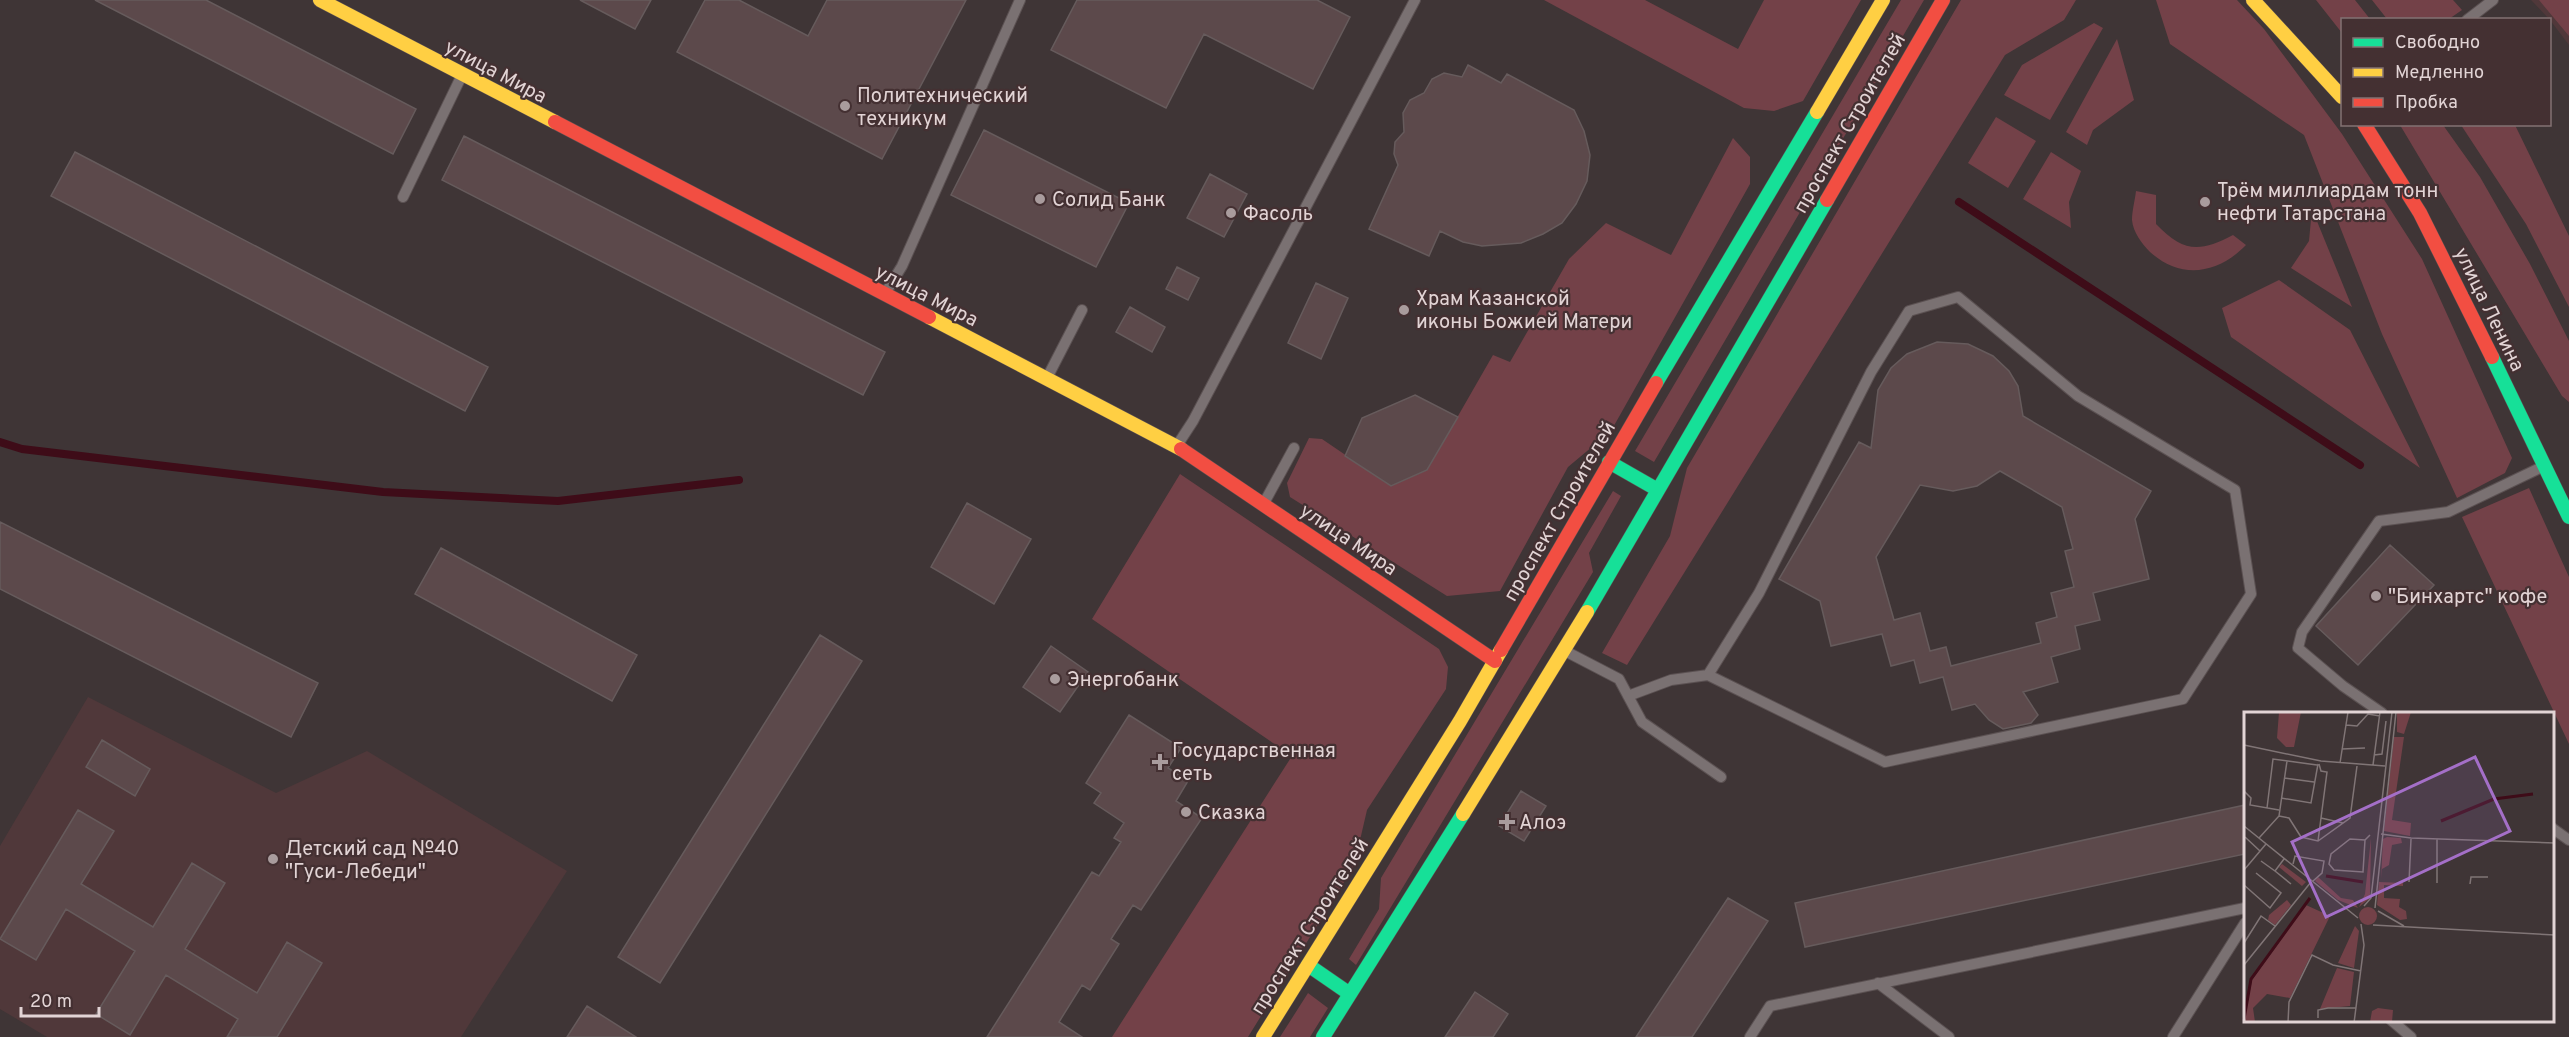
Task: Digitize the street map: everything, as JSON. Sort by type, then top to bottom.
[{"type":"street","name":"улица Мира","points":[[320,0],[1177,446],[1495,661]]},
{"type":"street","name":"проспект Строителей","points":[[1263,1037],[1495,661],[1609,462],[1884,0]]},
{"type":"street","name":"проспект Строителей","points":[[1323,1037],[1565,650],[1943,0]]},
{"type":"street","points":[[2253,0],[2341,96]]},
{"type":"street","points":[[2298,28],[2341,90]]},
{"type":"street","name":"улица Ленина","points":[[2365,126],[2420,213],[2473,316],[2569,517]]},
{"type":"street","points":[[1609,462],[1658,490]]},
{"type":"street","points":[[1308,965],[1350,994]]},
{"type":"lane","points":[[884,295],[902,266],[1020,0]]},
{"type":"lane","points":[[1177,446],[1193,421],[1415,0]]},
{"type":"lane","points":[[2470,18],[2493,0]]},
{"type":"lane","points":[[404,197],[462,75]]},
{"type":"lane","points":[[1628,696],[1671,680],[1708,675],[1885,762],[2183,699],[2251,594],[2235,490],[2078,396],[1959,297],[1909,311],[1871,372],[1759,593],[1708,675]]},
{"type":"lane","points":[[1046,379],[1082,310]]},
{"type":"lane","points":[[1263,504],[1294,448]]},
{"type":"lane","points":[[2381,712],[2343,686],[2298,648],[2302,632],[2379,521],[2448,512],[2544,466]]},
{"type":"lane","points":[[1565,650],[1619,679],[1642,722],[1721,777]]},
{"type":"lane","points":[[2554,829],[2569,840]]},
{"type":"lane","points":[[1750,1037],[1770,1006],[2244,908]]},
{"type":"lane","points":[[2173,1037],[2244,925]]},
{"type":"lane","points":[[1878,983],[1949,1037]]},
{"type":"lane","points":[[2393,1022],[2411,1037]]},
{"type":"shaded area","points":[[1544,0],[1645,0],[1738,49],[1764,0],[1861,0],[1803,101],[1774,111],[1744,108]]},
{"type":"shaded area","points":[[1901,0],[1924,0],[1654,462],[1635,451]]},
{"type":"shaded area","points":[[1961,0],[2076,0],[2064,20],[2005,55],[1627,665],[1602,653],[1670,536],[1687,468]]},
{"type":"shaded area","points":[[2156,0],[2237,0],[2264,29],[2342,134],[2422,259],[2512,458],[2505,473],[2457,498],[2382,334],[2304,135],[2170,44]]},
{"type":"shaded area","points":[[2316,0],[2355,0],[2369,18],[2341,18],[2341,32]]},
{"type":"shaded area","points":[[2372,0],[2453,0],[2462,10],[2450,18],[2386,18]]},
{"type":"shaded area","points":[[2531,0],[2569,0],[2569,45],[2551,21],[2551,18],[2548,18]]},
{"type":"shaded area","points":[[2539,0],[2569,0],[2569,36]]},
{"type":"shaded area","points":[[2094,23],[2103,28],[2050,120],[2004,95],[2022,65]]},
{"type":"shaded area","points":[[2117,39],[2134,100],[2093,130],[2087,145],[2066,132]]},
{"type":"shaded area","points":[[1996,117],[2036,141],[2008,188],[1968,163]]},
{"type":"shaded area","points":[[2401,126],[2444,126],[2480,177],[2530,264],[2569,341],[2569,402],[2562,396]]},
{"type":"shaded area","points":[[2462,126],[2515,126],[2569,236],[2569,307],[2526,224]]},
{"type":"shaded area","points":[[1733,138],[1750,157],[1750,184],[1611,431],[1568,467],[1500,591],[1447,596],[1290,497],[1287,483],[1309,438],[1322,439],[1391,486],[1427,470],[1493,355],[1510,362],[1569,259],[1606,223],[1671,255]]},
{"type":"shaded area","points":[[2051,152],[2081,171],[2069,202],[2071,228],[2023,199]]},
{"type":"shaded area","points":[[2136,191],[2156,195],[2156,224],[2183,245],[2201,247],[2233,235],[2246,245],[2224,262],[2211,267],[2187,270],[2174,267],[2150,252],[2138,238],[2132,220]]},
{"type":"shaded area","points":[[2312,209],[2352,307],[2291,268],[2309,241]]},
{"type":"shaded area","points":[[2279,280],[2350,330],[2420,468],[2231,337],[2222,308]]},
{"type":"shaded area","points":[[1180,474],[1439,649],[1448,667],[1446,689],[1367,810],[1354,866],[1248,1037],[1112,1037],[1292,756],[1092,619]]},
{"type":"shaded area","points":[[2529,488],[2569,577],[2569,744],[2554,712],[2462,517]]},
{"type":"shaded area","points":[[1613,491],[1621,496],[1589,553],[1593,572],[1356,965],[1349,959],[1379,909],[1381,878]]},
{"type":"shaded area","name":"Детский сад №40 \"Гуси-Лебеди\"","points":[[88,697],[276,793],[367,751],[567,871],[461,1037],[47,1037],[0,1009],[0,846]]},
{"type":"shaded area","points":[[1308,993],[1328,1008],[1310,1037],[1280,1037]]},
{"type":"building","points":[[95,0],[206,0],[416,109],[393,154]]},
{"type":"building","points":[[580,0],[651,0],[635,29]]},
{"type":"building","name":"Политехнический техникум","points":[[705,0],[739,0],[808,36],[827,0],[966,0],[882,159],[677,52]]},
{"type":"building","points":[[1077,0],[1317,0],[1350,17],[1313,89],[1204,34],[1166,108],[1051,50]]},
{"type":"building","points":[[1468,65],[1501,83],[1507,74],[1574,110],[1584,131],[1590,155],[1587,181],[1576,204],[1562,223],[1543,234],[1521,243],[1482,246],[1463,242],[1440,231],[1429,256],[1369,229],[1398,165],[1394,154],[1395,142],[1404,132],[1403,113],[1410,100],[1424,93],[1432,79],[1444,73],[1462,77]]},
{"type":"building","name":"Солид Банк","points":[[984,130],[1129,203],[1096,267],[951,195]]},
{"type":"building","points":[[464,136],[885,352],[863,395],[442,180]]},
{"type":"building","points":[[75,152],[488,367],[465,411],[51,196]]},
{"type":"building","points":[[1210,174],[1247,194],[1224,237],[1187,218]]},
{"type":"building","points":[[1177,267],[1199,278],[1188,300],[1166,289]]},
{"type":"building","points":[[1316,283],[1348,298],[1321,359],[1288,343]]},
{"type":"building","points":[[1130,307],[1165,327],[1152,352],[1116,332]]},
{"type":"building","points":[[1937,342],[1968,344],[1993,356],[2009,371],[2018,386],[2023,416],[2151,491],[2135,519],[2149,579],[2093,593],[2100,620],[2075,626],[2080,649],[2051,657],[2058,682],[2023,692],[2038,715],[2031,723],[2003,729],[1989,720],[1975,704],[1952,710],[1943,677],[1920,683],[1914,660],[1891,666],[1882,634],[1831,646],[1820,601],[1779,579],[1859,442],[1871,448],[1878,390],[1891,368],[1907,354]],"holes":[[[2000,471],[2062,507],[2073,549],[2065,551],[2074,587],[2051,593],[2057,617],[2036,623],[2041,643],[1951,666],[1946,647],[1930,651],[1920,613],[1894,620],[1876,557],[1920,485],[1953,491],[1977,486]]]},
{"type":"building","points":[[1415,395],[1458,417],[1427,470],[1391,486],[1345,456],[1362,418]]},
{"type":"building","points":[[967,503],[1031,539],[994,604],[931,567]]},
{"type":"building","points":[[0,522],[318,683],[291,737],[0,589]]},
{"type":"building","points":[[2390,545],[2434,585],[2358,665],[2316,626]]},
{"type":"building","points":[[441,548],[637,655],[612,701],[415,594]]},
{"type":"building","points":[[820,635],[862,661],[660,983],[618,957]]},
{"type":"building","name":"Энергобанк","points":[[1051,646],[1088,672],[1060,712],[1023,687]]},
{"type":"building","points":[[1129,715],[1181,748],[1168,768],[1188,781],[1176,801],[1202,818],[1141,910],[1133,905],[1111,939],[1119,944],[1090,990],[1082,985],[1059,1022],[1082,1037],[987,1037],[1092,872],[1099,876],[1121,842],[1114,838],[1124,823],[1094,803],[1101,793],[1086,783]]},
{"type":"building","points":[[102,740],[150,769],[135,796],[86,767]]},
{"type":"building","points":[[1521,791],[1546,806],[1524,841],[1499,826]]},
{"type":"building","points":[[2244,805],[2244,854],[1805,947],[1795,903]]},
{"type":"building","points":[[78,810],[114,831],[81,884],[153,927],[192,863],[225,883],[185,949],[257,993],[287,942],[322,963],[277,1037],[227,1037],[238,1019],[166,975],[130,1035],[96,1014],[135,951],[66,909],[36,960],[0,939]]},
{"type":"building","points":[[1728,898],[1768,921],[1692,1037],[1636,1037]]},
{"type":"building","points":[[1475,992],[1508,1014],[1493,1037],[1445,1037]]},
{"type":"building","points":[[587,1006],[636,1037],[567,1037]]},
{"type":"waterway","points":[[1959,202],[2360,465]]},
{"type":"waterway","points":[[0,442],[22,449],[383,492],[558,501],[739,480]]},
{"type":"traffic: fast","points":[[1656,383],[1817,112]]},
{"type":"traffic: fast","points":[[1587,612],[1827,200]]},
{"type":"traffic: fast","points":[[2492,357],[2569,517]]},
{"type":"traffic: fast","points":[[1609,462],[1658,490]]},
{"type":"traffic: fast","points":[[1323,1037],[1463,814]]},
{"type":"traffic: fast","points":[[1308,965],[1350,994]]},
{"type":"traffic: slow","points":[[320,0],[555,122]]},
{"type":"traffic: slow","points":[[1817,112],[1883,0]]},
{"type":"traffic: slow","points":[[2253,0],[2341,96]]},
{"type":"traffic: slow","points":[[929,317],[1181,449]]},
{"type":"traffic: slow","points":[[1463,814],[1587,612]]},
{"type":"traffic: slow","points":[[1263,1037],[1460,721],[1501,650]]},
{"type":"traffic: jam","points":[[1827,200],[1943,0]]},
{"type":"traffic: jam","points":[[555,122],[929,317]]},
{"type":"traffic: jam","points":[[2365,126],[2420,213],[2492,357]]},
{"type":"traffic: jam","points":[[1501,650],[1656,383]]},
{"type":"traffic: jam","points":[[1181,449],[1495,661]]},
{"type":"place","name":"Политехнический техникум","points":[[845,106]]},
{"type":"place","name":"Солид Банк","points":[[1040,199]]},
{"type":"place","name":"Трём миллиардам тонн нефти Татарстана","points":[[2205,202]]},
{"type":"place","name":"Фасоль","points":[[1231,213]]},
{"type":"place","name":"Храм Казанской иконы Божией Матери","points":[[1404,310]]},
{"type":"place","name":"\"Бинхартс\" кофе","points":[[2376,596]]},
{"type":"place","name":"Энергобанк","points":[[1055,679]]},
{"type":"place","name":"Государственная сеть","points":[[1160,762]]},
{"type":"place","name":"Сказка","points":[[1186,812]]},
{"type":"place","name":"Алоэ","points":[[1507,822]]},
{"type":"place","name":"Детский сад №40 \"Гуси-Лебеди\"","points":[[273,859]]}]
